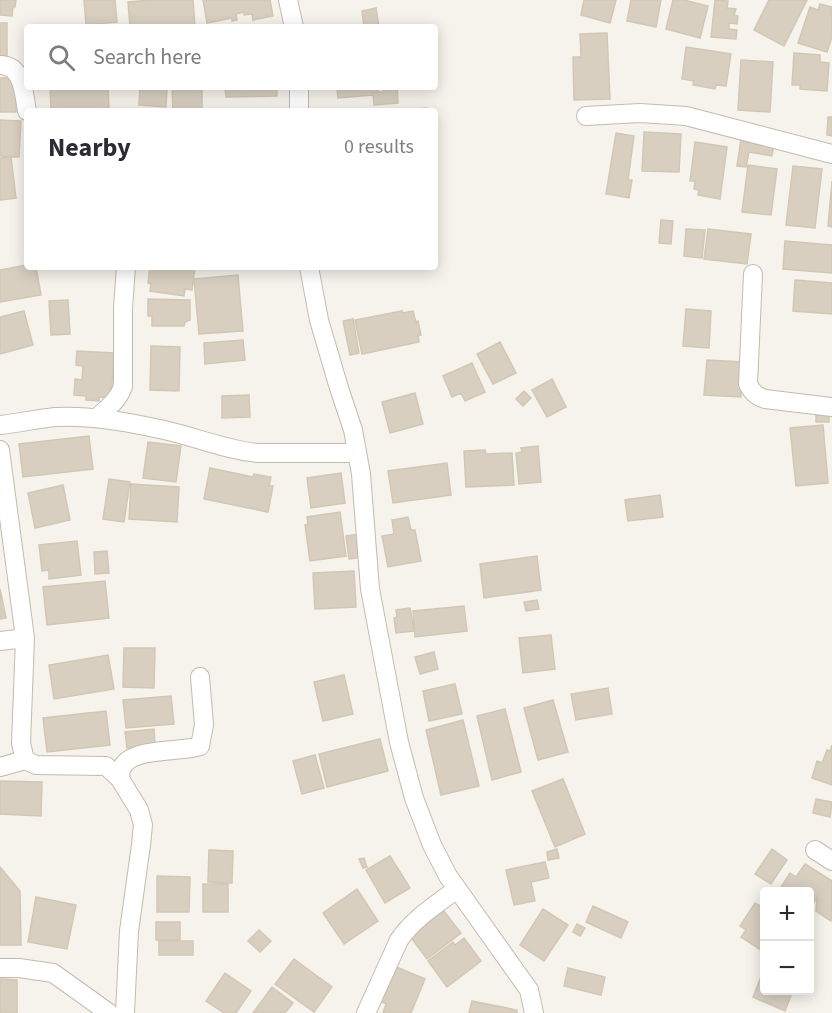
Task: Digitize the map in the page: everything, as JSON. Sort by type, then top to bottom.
[{"type":"street","points":[[288,0],[293,24]]},
{"type":"street","points":[[0,66],[7,65],[16,72],[22,83],[26,108]]},
{"type":"street","points":[[298,108],[299,90]]},
{"type":"street","points":[[586,116],[640,113],[686,116],[832,154]]},
{"type":"street","points":[[97,418],[117,400],[123,386],[123,308],[126,270]]},
{"type":"street","points":[[310,270],[319,320],[353,430],[361,474],[370,589],[399,742],[414,798],[432,845],[448,876],[529,990],[534,1013]]},
{"type":"street","points":[[753,274],[748,384],[752,392],[765,399],[832,407]]},
{"type":"street","points":[[0,425],[55,417],[97,418],[165,430],[242,452],[357,453]]},
{"type":"street","points":[[0,450],[25,638],[21,743],[25,760]]},
{"type":"street","points":[[0,641],[25,638]]},
{"type":"street","points":[[120,779],[121,769],[133,757],[149,752],[192,749],[200,746],[204,725],[200,677]]},
{"type":"street","points":[[0,767],[25,760],[36,765],[47,766],[106,766],[120,779],[139,810],[142,825],[141,845],[129,931],[124,1013]]},
{"type":"street","points":[[815,850],[832,861]]},
{"type":"street","points":[[366,1013],[399,940],[406,930],[457,889]]},
{"type":"street","points":[[0,968],[53,973],[109,1013]]},
{"type":"building","points":[[0,0],[16,0],[12,16],[0,15]]},
{"type":"building","points":[[84,0],[115,0],[117,22],[86,24]]},
{"type":"building","points":[[193,0],[195,24],[130,24],[128,2]]},
{"type":"building","points":[[203,0],[270,0],[273,16],[253,20],[252,14],[244,15],[244,12],[236,14],[237,20],[232,21],[232,18],[207,23]]},
{"type":"building","points":[[584,0],[616,0],[610,23],[581,15]]},
{"type":"building","points":[[631,0],[661,0],[656,27],[627,21]]},
{"type":"building","points":[[673,0],[684,0],[708,6],[700,38],[666,29]]},
{"type":"building","points":[[715,0],[728,1],[727,8],[736,9],[734,15],[738,16],[737,24],[729,23],[729,29],[737,30],[736,39],[711,37]]},
{"type":"building","points":[[769,0],[807,0],[784,46],[754,30]]},
{"type":"building","points":[[820,4],[832,7],[832,37],[827,52],[798,43],[810,7],[818,10]]},
{"type":"building","points":[[376,8],[379,24],[364,24],[362,11]]},
{"type":"building","points":[[0,23],[7,23],[7,57],[0,57]]},
{"type":"building","points":[[607,33],[610,99],[574,100],[573,57],[581,57],[580,34]]},
{"type":"building","points":[[686,47],[731,54],[726,86],[716,85],[715,89],[693,85],[694,81],[682,79]]},
{"type":"building","points":[[794,53],[820,55],[820,62],[829,63],[827,91],[800,89],[800,85],[792,85]]},
{"type":"building","points":[[741,60],[773,62],[770,112],[738,110]]},
{"type":"building","points":[[0,78],[15,78],[16,112],[0,112]]},
{"type":"building","points":[[50,90],[108,90],[109,108],[51,108]]},
{"type":"building","points":[[140,90],[167,90],[166,107],[139,105]]},
{"type":"building","points":[[172,90],[202,90],[202,108],[173,108]]},
{"type":"building","points":[[225,90],[277,90],[277,96],[226,97]]},
{"type":"building","points":[[337,90],[378,90],[378,92],[372,92],[372,95],[338,98]]},
{"type":"building","points":[[383,90],[397,90],[398,103],[374,105],[373,92],[383,92]]},
{"type":"building","points":[[828,117],[832,117],[832,136],[827,135]]},
{"type":"building","points":[[0,120],[21,121],[19,157],[0,156]]},
{"type":"building","points":[[644,132],[681,134],[679,172],[642,171]]},
{"type":"building","points":[[616,133],[634,136],[628,180],[632,180],[629,198],[606,194]]},
{"type":"building","points":[[741,139],[774,144],[772,156],[749,152],[746,167],[737,166]]},
{"type":"building","points":[[695,142],[727,147],[720,199],[698,195],[699,190],[694,189],[695,181],[690,181]]},
{"type":"building","points":[[11,157],[16,198],[0,200],[0,158]]},
{"type":"building","points":[[748,165],[777,169],[771,215],[742,212]]},
{"type":"building","points":[[793,166],[822,169],[815,228],[786,225]]},
{"type":"building","points":[[832,181],[832,227],[828,226]]},
{"type":"building","points":[[661,220],[673,221],[671,244],[659,243]]},
{"type":"building","points":[[686,229],[705,230],[702,258],[684,256]]},
{"type":"building","points":[[708,229],[751,234],[747,264],[704,259]]},
{"type":"building","points":[[785,241],[832,245],[832,273],[783,269]]},
{"type":"building","points":[[24,266],[24,270],[37,270],[41,295],[0,302],[0,270]]},
{"type":"building","points":[[150,270],[195,270],[192,290],[185,289],[184,296],[150,291],[151,284],[148,283]]},
{"type":"building","points":[[238,275],[243,331],[199,334],[194,279]]},
{"type":"building","points":[[795,280],[832,283],[832,314],[793,311]]},
{"type":"building","points":[[148,299],[190,300],[190,320],[185,322],[184,326],[152,326],[152,316],[148,316]]},
{"type":"building","points":[[68,300],[70,334],[51,335],[49,301]]},
{"type":"building","points":[[686,309],[711,311],[709,348],[683,346]]},
{"type":"building","points":[[24,311],[33,345],[0,354],[0,317]]},
{"type":"building","points":[[402,311],[402,313],[413,311],[421,335],[418,336],[419,342],[362,354],[355,320]]},
{"type":"building","points":[[353,319],[359,353],[350,355],[343,321]]},
{"type":"building","points":[[243,340],[245,360],[205,364],[204,343]]},
{"type":"building","points":[[500,342],[516,373],[493,384],[477,354]]},
{"type":"building","points":[[151,346],[180,347],[179,391],[150,390]]},
{"type":"building","points":[[77,351],[114,353],[111,398],[99,397],[99,401],[86,400],[86,396],[74,395],[75,379],[82,380],[83,366],[76,365]]},
{"type":"building","points":[[707,360],[743,362],[745,393],[741,393],[741,397],[704,395]]},
{"type":"building","points":[[472,363],[485,392],[465,401],[461,393],[452,397],[443,376]]},
{"type":"building","points":[[552,379],[566,407],[547,417],[532,390]]},
{"type":"building","points":[[524,391],[531,398],[523,406],[516,399]]},
{"type":"building","points":[[415,393],[423,424],[390,433],[382,402]]},
{"type":"building","points":[[249,395],[250,417],[222,418],[222,396]]},
{"type":"building","points":[[829,408],[829,422],[816,422],[816,409]]},
{"type":"building","points":[[823,425],[828,483],[796,486],[790,428]]},
{"type":"building","points":[[89,436],[93,469],[23,477],[19,444]]},
{"type":"building","points":[[148,442],[181,446],[176,482],[143,478]]},
{"type":"building","points":[[538,446],[541,482],[519,484],[516,453],[522,452],[521,448]]},
{"type":"building","points":[[485,450],[486,454],[512,453],[514,485],[466,487],[464,451]]},
{"type":"building","points":[[447,463],[451,495],[393,503],[388,471]]},
{"type":"building","points":[[210,468],[253,477],[254,474],[271,477],[269,486],[273,486],[268,512],[204,499]]},
{"type":"building","points":[[341,473],[345,503],[311,508],[307,478]]},
{"type":"building","points":[[109,479],[130,482],[124,522],[103,519]]},
{"type":"building","points":[[131,484],[179,487],[177,522],[129,519]]},
{"type":"building","points":[[63,485],[70,520],[35,528],[28,493]]},
{"type":"building","points":[[660,495],[663,517],[628,521],[625,500]]},
{"type":"building","points":[[340,512],[346,556],[310,561],[305,525],[308,524],[307,517]]},
{"type":"building","points":[[408,517],[411,530],[415,530],[421,561],[388,567],[382,536],[394,534],[392,520]]},
{"type":"building","points":[[360,534],[363,557],[349,559],[346,536]]},
{"type":"building","points":[[77,541],[81,575],[49,579],[49,570],[42,571],[39,545]]},
{"type":"building","points":[[107,551],[109,573],[95,574],[94,552]]},
{"type":"building","points":[[537,556],[541,590],[484,598],[480,564]]},
{"type":"building","points":[[354,571],[356,607],[315,609],[313,573]]},
{"type":"building","points":[[105,581],[109,618],[47,625],[43,587]]},
{"type":"building","points":[[0,589],[6,618],[0,619]]},
{"type":"building","points":[[537,600],[539,609],[526,611],[524,602]]},
{"type":"building","points":[[464,606],[467,631],[415,637],[413,611]]},
{"type":"building","points":[[410,608],[414,631],[396,633],[394,618],[397,617],[396,610]]},
{"type":"building","points":[[551,635],[555,669],[523,673],[519,638]]},
{"type":"building","points":[[124,648],[155,648],[154,688],[123,687]]},
{"type":"building","points":[[434,652],[438,669],[420,674],[415,657]]},
{"type":"building","points":[[108,655],[114,689],[54,699],[49,665]]},
{"type":"building","points":[[344,675],[353,714],[323,721],[314,682]]},
{"type":"building","points":[[455,684],[462,714],[429,721],[423,691]]},
{"type":"building","points":[[608,688],[612,714],[576,720],[571,694]]},
{"type":"building","points":[[171,696],[174,724],[126,728],[123,700]]},
{"type":"building","points":[[553,700],[568,752],[538,760],[524,708]]},
{"type":"building","points":[[505,709],[521,772],[492,780],[477,716]]},
{"type":"building","points":[[106,711],[110,745],[47,752],[43,718]]},
{"type":"building","points":[[463,720],[479,786],[441,795],[426,730]]},
{"type":"building","points":[[154,729],[155,746],[127,748],[125,732]]},
{"type":"building","points":[[380,739],[388,771],[327,787],[319,754]]},
{"type":"building","points":[[832,745],[832,785],[812,778],[817,761],[822,763],[827,750],[830,751]]},
{"type":"building","points":[[315,755],[324,788],[302,794],[293,761]]},
{"type":"building","points":[[563,779],[585,834],[555,847],[532,791]]},
{"type":"building","points":[[0,781],[42,782],[41,816],[0,814]]},
{"type":"building","points":[[816,799],[832,802],[830,817],[813,813]]},
{"type":"building","points":[[557,849],[559,858],[548,860],[547,852]]},
{"type":"building","points":[[772,849],[787,860],[771,884],[755,874]]},
{"type":"building","points":[[209,850],[233,851],[232,883],[208,882]]},
{"type":"building","points":[[390,856],[410,888],[385,903],[366,870]]},
{"type":"building","points":[[364,858],[367,867],[363,868],[359,859]]},
{"type":"building","points":[[545,862],[549,878],[531,882],[535,901],[514,905],[506,870]]},
{"type":"building","points":[[805,864],[832,881],[831,921],[816,911],[817,897],[814,902],[814,887],[781,887],[790,873],[796,877]]},
{"type":"building","points":[[0,867],[20,891],[21,945],[0,945]]},
{"type":"building","points":[[157,876],[190,877],[189,912],[157,912]]},
{"type":"building","points":[[203,884],[228,884],[228,912],[203,912]]},
{"type":"building","points":[[357,889],[378,921],[344,944],[323,913]]},
{"type":"building","points":[[36,897],[76,905],[67,949],[28,942]]},
{"type":"building","points":[[755,903],[760,906],[760,949],[741,937],[746,930],[740,926]]},
{"type":"building","points":[[593,906],[628,922],[621,938],[586,922]]},
{"type":"building","points":[[543,909],[568,925],[544,961],[520,945]]},
{"type":"building","points":[[443,910],[461,933],[427,959],[409,935]]},
{"type":"building","points":[[156,922],[180,922],[180,940],[156,940]]},
{"type":"building","points":[[577,924],[585,928],[580,936],[573,932]]},
{"type":"building","points":[[259,930],[271,941],[260,952],[248,941]]},
{"type":"building","points":[[464,938],[481,961],[447,987],[428,961],[453,942],[455,945]]},
{"type":"building","points":[[159,941],[193,941],[193,955],[159,955]]},
{"type":"building","points":[[294,959],[332,987],[314,1012],[275,984]]},
{"type":"building","points":[[394,966],[425,979],[411,1013],[383,1013],[386,1004],[380,1001]]},
{"type":"building","points":[[568,968],[605,977],[601,995],[564,986]]},
{"type":"building","points":[[225,973],[251,991],[236,1013],[224,1013],[206,1001]]},
{"type":"building","points":[[0,979],[17,980],[17,1013],[0,1013]]},
{"type":"building","points":[[760,979],[760,995],[791,995],[785,1011],[753,997]]},
{"type":"building","points":[[272,987],[293,1003],[285,1013],[253,1013]]},
{"type":"building","points":[[472,1001],[517,1010],[517,1013],[469,1013]]}]
